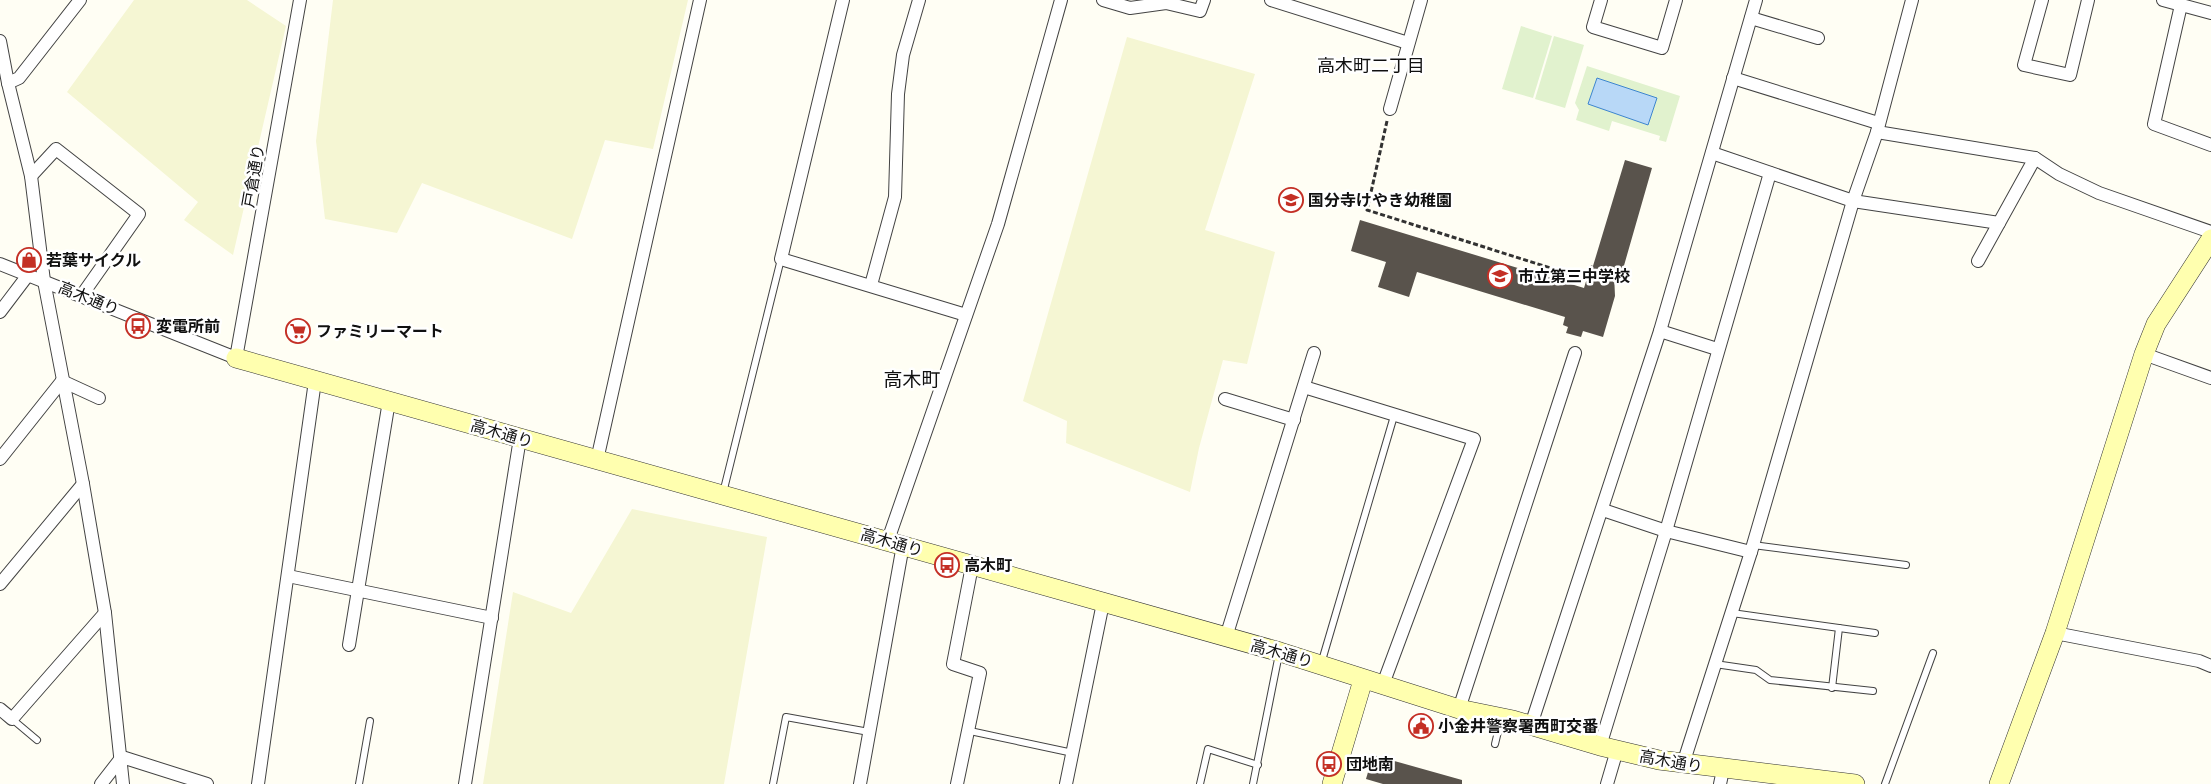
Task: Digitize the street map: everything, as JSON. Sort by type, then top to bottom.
[{"type":"street","points":[[8,83],[19,78],[80,0]]},
{"type":"street","name":"戸倉通り","points":[[236,358],[300,0]]},
{"type":"street","points":[[598,460],[700,0]]},
{"type":"street","points":[[843,0],[781,259],[966,315]]},
{"type":"street","points":[[871,285],[895,197],[898,94],[903,54],[919,0]]},
{"type":"street","points":[[860,784],[871,732],[896,543],[966,315],[998,224],[1061,0]]},
{"type":"street","points":[[1103,0],[1130,8],[1166,3],[1200,11],[1204,0]]},
{"type":"street","points":[[1271,0],[1316,6],[1408,43]]},
{"type":"street","points":[[1390,109],[1421,0]]},
{"type":"street","points":[[1601,0],[1593,27],[1662,48],[1676,0]]},
{"type":"street","points":[[1531,725],[1603,510],[1660,331],[1756,0]]},
{"type":"street","points":[[1682,764],[1752,549],[1853,201],[1877,128],[1912,0]]},
{"type":"street","points":[[2042,0],[2024,65],[2070,75],[2088,0]]},
{"type":"street","points":[[2163,0],[2211,13]]},
{"type":"street","points":[[2182,5],[2154,124],[2211,145]]},
{"type":"street","points":[[1750,18],[1818,38]]},
{"type":"street","points":[[0,41],[8,83],[31,176],[44,281],[83,484],[105,613],[122,757],[123,784]]},
{"type":"street","points":[[1733,78],[1877,128],[2035,158],[2059,174],[2099,193],[2211,232]]},
{"type":"street","points":[[31,176],[56,149],[139,214],[82,295]]},
{"type":"street","points":[[1712,153],[1853,201],[1999,223]]},
{"type":"street","points":[[1978,261],[2035,158]]},
{"type":"street","points":[[1607,784],[1608,748],[1717,349],[1770,173]]},
{"type":"street","points":[[2000,784],[2056,633],[2144,354],[2156,324],[2211,239]]},
{"type":"street","name":"高木通り","points":[[0,264],[82,295],[236,358],[1280,652],[1347,672],[1382,687],[1458,709],[1531,725],[1608,748],[1682,764],[1722,777],[1855,784]]},
{"type":"street","points":[[0,312],[28,275]]},
{"type":"street","points":[[1660,331],[1717,349]]},
{"type":"street","points":[[1226,637],[1314,353]]},
{"type":"street","points":[[1458,709],[1575,353]]},
{"type":"street","points":[[2144,354],[2211,378]]},
{"type":"street","points":[[62,381],[99,398]]},
{"type":"street","points":[[0,459],[62,381]]},
{"type":"street","points":[[258,784],[315,381]]},
{"type":"street","points":[[1304,387],[1474,439],[1382,687]]},
{"type":"street","points":[[1225,399],[1294,420]]},
{"type":"street","points":[[349,645],[389,401]]},
{"type":"street","points":[[466,784],[520,438]]},
{"type":"street","points":[[0,584],[83,484]]},
{"type":"street","points":[[1603,510],[1666,531],[1752,549]]},
{"type":"street","points":[[957,784],[970,731],[980,673],[953,664],[972,566]]},
{"type":"street","points":[[288,576],[492,618]]},
{"type":"street","points":[[1066,784],[1102,603]]},
{"type":"street","points":[[0,709],[12,719],[105,613]]},
{"type":"street","points":[[2056,633],[2199,661],[2211,666]]},
{"type":"street","points":[[1336,783],[1363,680]]},
{"type":"street","points":[[101,784],[122,757]]},
{"type":"street","points":[[122,757],[207,784]]},
{"type":"lane","points":[[722,495],[781,259]]},
{"type":"lane","points":[[1320,664],[1394,416]]},
{"type":"lane","points":[[1752,549],[1906,565]]},
{"type":"lane","points":[[1732,613],[1875,633]]},
{"type":"lane","points":[[1832,688],[1839,628]]},
{"type":"lane","points":[[1253,784],[1280,652]]},
{"type":"lane","points":[[1886,784],[1933,653]]},
{"type":"lane","points":[[1715,664],[1756,670],[1770,680],[1873,691]]},
{"type":"lane","points":[[773,784],[786,717],[871,732]]},
{"type":"lane","points":[[1495,744],[1501,718]]},
{"type":"lane","points":[[12,719],[36,740]]},
{"type":"lane","points":[[359,784],[370,721]]},
{"type":"lane","points":[[970,731],[1072,753]]},
{"type":"lane","points":[[1200,784],[1208,749],[1258,765]]},
{"type":"path","points":[[1390,109],[1367,210],[1579,277]]},
{"type":"green space","points":[[134,0],[247,0],[286,26],[233,255],[184,220],[198,202],[67,92]]},
{"type":"green space","points":[[333,0],[688,0],[653,149],[605,140],[572,239],[422,183],[397,233],[325,219],[316,141]]},
{"type":"green space","points":[[1521,26],[1552,36],[1533,98],[1502,89]]},
{"type":"green space","points":[[1554,36],[1584,45],[1565,108],[1535,99]]},
{"type":"green space","points":[[1127,37],[1255,74],[1205,230],[1275,252],[1247,364],[1223,360],[1199,448],[1190,492],[1066,443],[1067,421],[1023,401]]},
{"type":"green space","points":[[1587,66],[1680,96],[1666,142],[1659,140],[1660,136],[1612,121],[1609,131],[1576,120],[1579,110],[1575,103]]},
{"type":"green space","points":[[632,509],[767,537],[724,784],[483,784],[513,592],[571,613]]},
{"type":"water","points":[[1597,78],[1657,98],[1648,125],[1588,104]]},
{"type":"building","points":[[1625,160],[1652,168],[1621,276],[1614,274],[1615,296],[1603,337],[1583,331],[1581,337],[1566,333],[1568,327],[1563,325],[1565,317],[1417,272],[1409,297],[1378,287],[1386,262],[1351,251],[1360,220],[1584,288],[1591,265],[1593,266]]},
{"type":"building","points":[[1373,755],[1462,780],[1462,784],[1383,784],[1366,779]]},
{"type":"place","name":"国分寺けやき幼稚園","points":[[1291,200]]},
{"type":"place","name":"若葉サイクル","points":[[29,260]]},
{"type":"place","name":"市立第三中学校","points":[[1500,276]]},
{"type":"place","name":"変電所前","points":[[138,326]]},
{"type":"place","name":"ファミリーマート","points":[[298,331]]},
{"type":"place","name":"高木町","points":[[947,565]]},
{"type":"place","name":"小金井警察署西町交番","points":[[1421,726]]},
{"type":"place","name":"団地南","points":[[1329,764]]},
{"type":"district","name":"高木町二丁目","points":[[1371,65]]},
{"type":"district","name":"高木町","points":[[912,378]]}]
